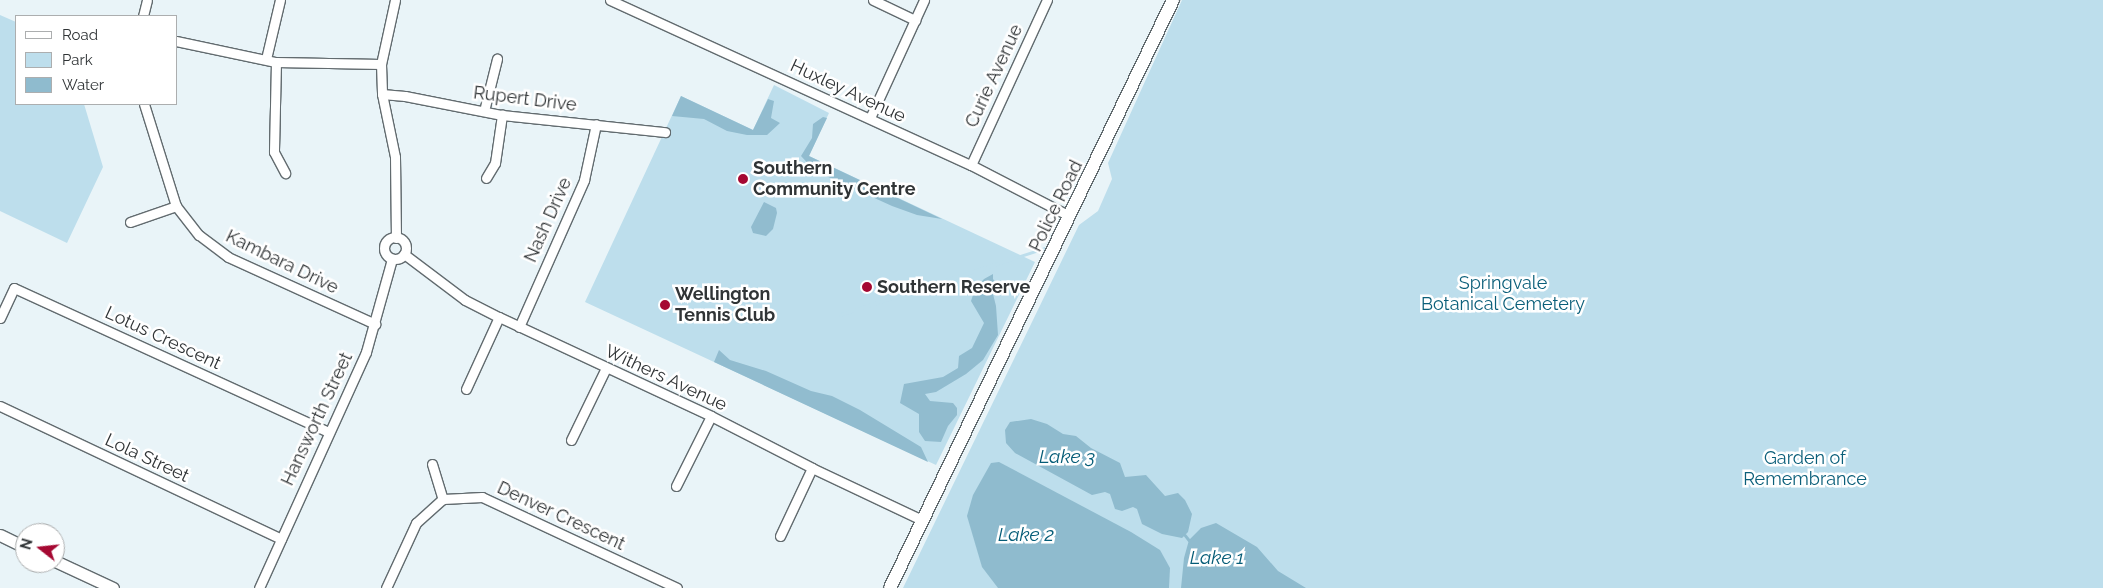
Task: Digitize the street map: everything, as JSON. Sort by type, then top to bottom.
[{"type":"main road","name":"Police Road","points":[[890,588],[1173,0]]},
{"type":"street","points":[[143,15],[147,0]]},
{"type":"street","points":[[266,59],[280,0]]},
{"type":"street","points":[[395,0],[381,64],[382,94],[395,156],[396,238]]},
{"type":"street","name":"Huxley Avenue","points":[[610,0],[971,165],[1070,216]]},
{"type":"street","points":[[873,0],[915,20]]},
{"type":"street","points":[[870,118],[924,0]]},
{"type":"street","name":"Curie Avenue","points":[[971,165],[1047,0]]},
{"type":"street","points":[[178,40],[276,62],[381,64]]},
{"type":"street","points":[[484,111],[497,59]]},
{"type":"street","points":[[276,62],[274,152],[284,173]]},
{"type":"street","name":"Rupert Drive","points":[[382,94],[502,115],[664,132]]},
{"type":"street","name":"Kambara Drive","points":[[144,105],[176,206],[199,235],[228,257],[375,324]]},
{"type":"street","points":[[486,178],[495,163],[502,115]]},
{"type":"street","name":"Nash Drive","points":[[519,327],[584,180],[596,124]]},
{"type":"street","points":[[130,222],[176,206]]},
{"type":"street","points":[[396,238],[404,244],[404,254],[392,259],[386,255],[384,247],[388,240],[396,238]]},
{"type":"street","name":"Withers Avenue","points":[[404,254],[465,300],[711,416],[812,468],[922,520]]},
{"type":"street","name":"Hansworth Street","points":[[259,588],[328,432],[366,352],[392,259]]},
{"type":"street","name":"Lotus Crescent","points":[[0,318],[14,288],[328,432]]},
{"type":"street","points":[[466,388],[499,317]]},
{"type":"street","points":[[571,440],[606,368]]},
{"type":"street","name":"Lola Street","points":[[0,406],[281,539]]},
{"type":"street","points":[[676,486],[711,416]]},
{"type":"street","points":[[386,588],[416,523],[443,499],[432,464]]},
{"type":"street","points":[[780,536],[812,468]]},
{"type":"street","name":"Denver Crescent","points":[[443,499],[482,497],[677,588]]},
{"type":"street","points":[[1,539],[15,543]]},
{"type":"street","points":[[65,566],[105,586]]},
{"type":"green space","name":"Springvale Botanical Cemetery","points":[[1182,0],[2103,0],[2103,588],[903,588],[1079,225],[1098,211],[1112,179],[1108,163]]},
{"type":"green space","points":[[0,15],[15,22],[15,105],[84,105],[103,167],[67,243],[0,211]]},
{"type":"green space","name":"Southern Reserve","points":[[774,85],[829,113],[809,156],[1035,262],[936,465],[585,302],[681,96],[753,130]]},
{"type":"green space","points":[[1045,247],[1046,250],[840,317],[839,314]]},
{"type":"shaded area","points":[[681,96],[753,130],[768,99],[774,101],[771,118],[780,123],[767,135],[747,135],[727,131],[704,119],[672,116]]},
{"type":"shaded area","points":[[823,117],[827,118],[809,156],[942,219],[917,215],[892,206],[815,171],[801,156],[812,138],[813,124]]},
{"type":"shaded area","points":[[764,202],[776,208],[777,213],[773,229],[766,236],[753,233],[751,227]]},
{"type":"shaded area","points":[[993,274],[993,279],[998,286],[993,294],[996,306],[998,335],[983,360],[966,374],[936,392],[925,394],[930,401],[953,403],[957,408],[957,415],[948,426],[941,442],[925,441],[919,432],[919,414],[900,403],[904,384],[943,377],[958,368],[959,356],[972,348],[984,323],[971,301],[975,289],[984,279]]},
{"type":"shaded area","points":[[719,350],[730,360],[766,371],[811,391],[832,396],[860,410],[921,447],[928,462],[714,362]]},
{"type":"water","name":"Lake 3","points":[[1031,419],[1047,424],[1063,434],[1076,436],[1091,448],[1120,463],[1125,477],[1146,475],[1165,496],[1178,493],[1185,500],[1192,514],[1188,532],[1182,538],[1162,534],[1142,524],[1137,509],[1133,507],[1122,511],[1115,509],[1110,494],[1105,492],[1092,495],[1015,453],[1006,443],[1005,430],[1010,422]]},
{"type":"water","name":"Lake 2","points":[[999,462],[1131,532],[1160,550],[1170,568],[1169,588],[998,588],[982,567],[967,516],[973,495],[991,463]]},
{"type":"water","name":"Lake 1","points":[[1216,523],[1257,547],[1278,571],[1306,588],[1181,588],[1184,558],[1189,540],[1201,528]]},
{"type":"waterway","points":[[1185,535],[1189,540]]},
{"type":"place","name":"Southern Community Centre","points":[[743,179]]},
{"type":"place","name":"Southern Reserve","points":[[867,287]]},
{"type":"place","name":"Wellington Tennis Club","points":[[665,305]]},
{"type":"park label","name":"Garden of Remembrance","points":[[1805,469]]}]
